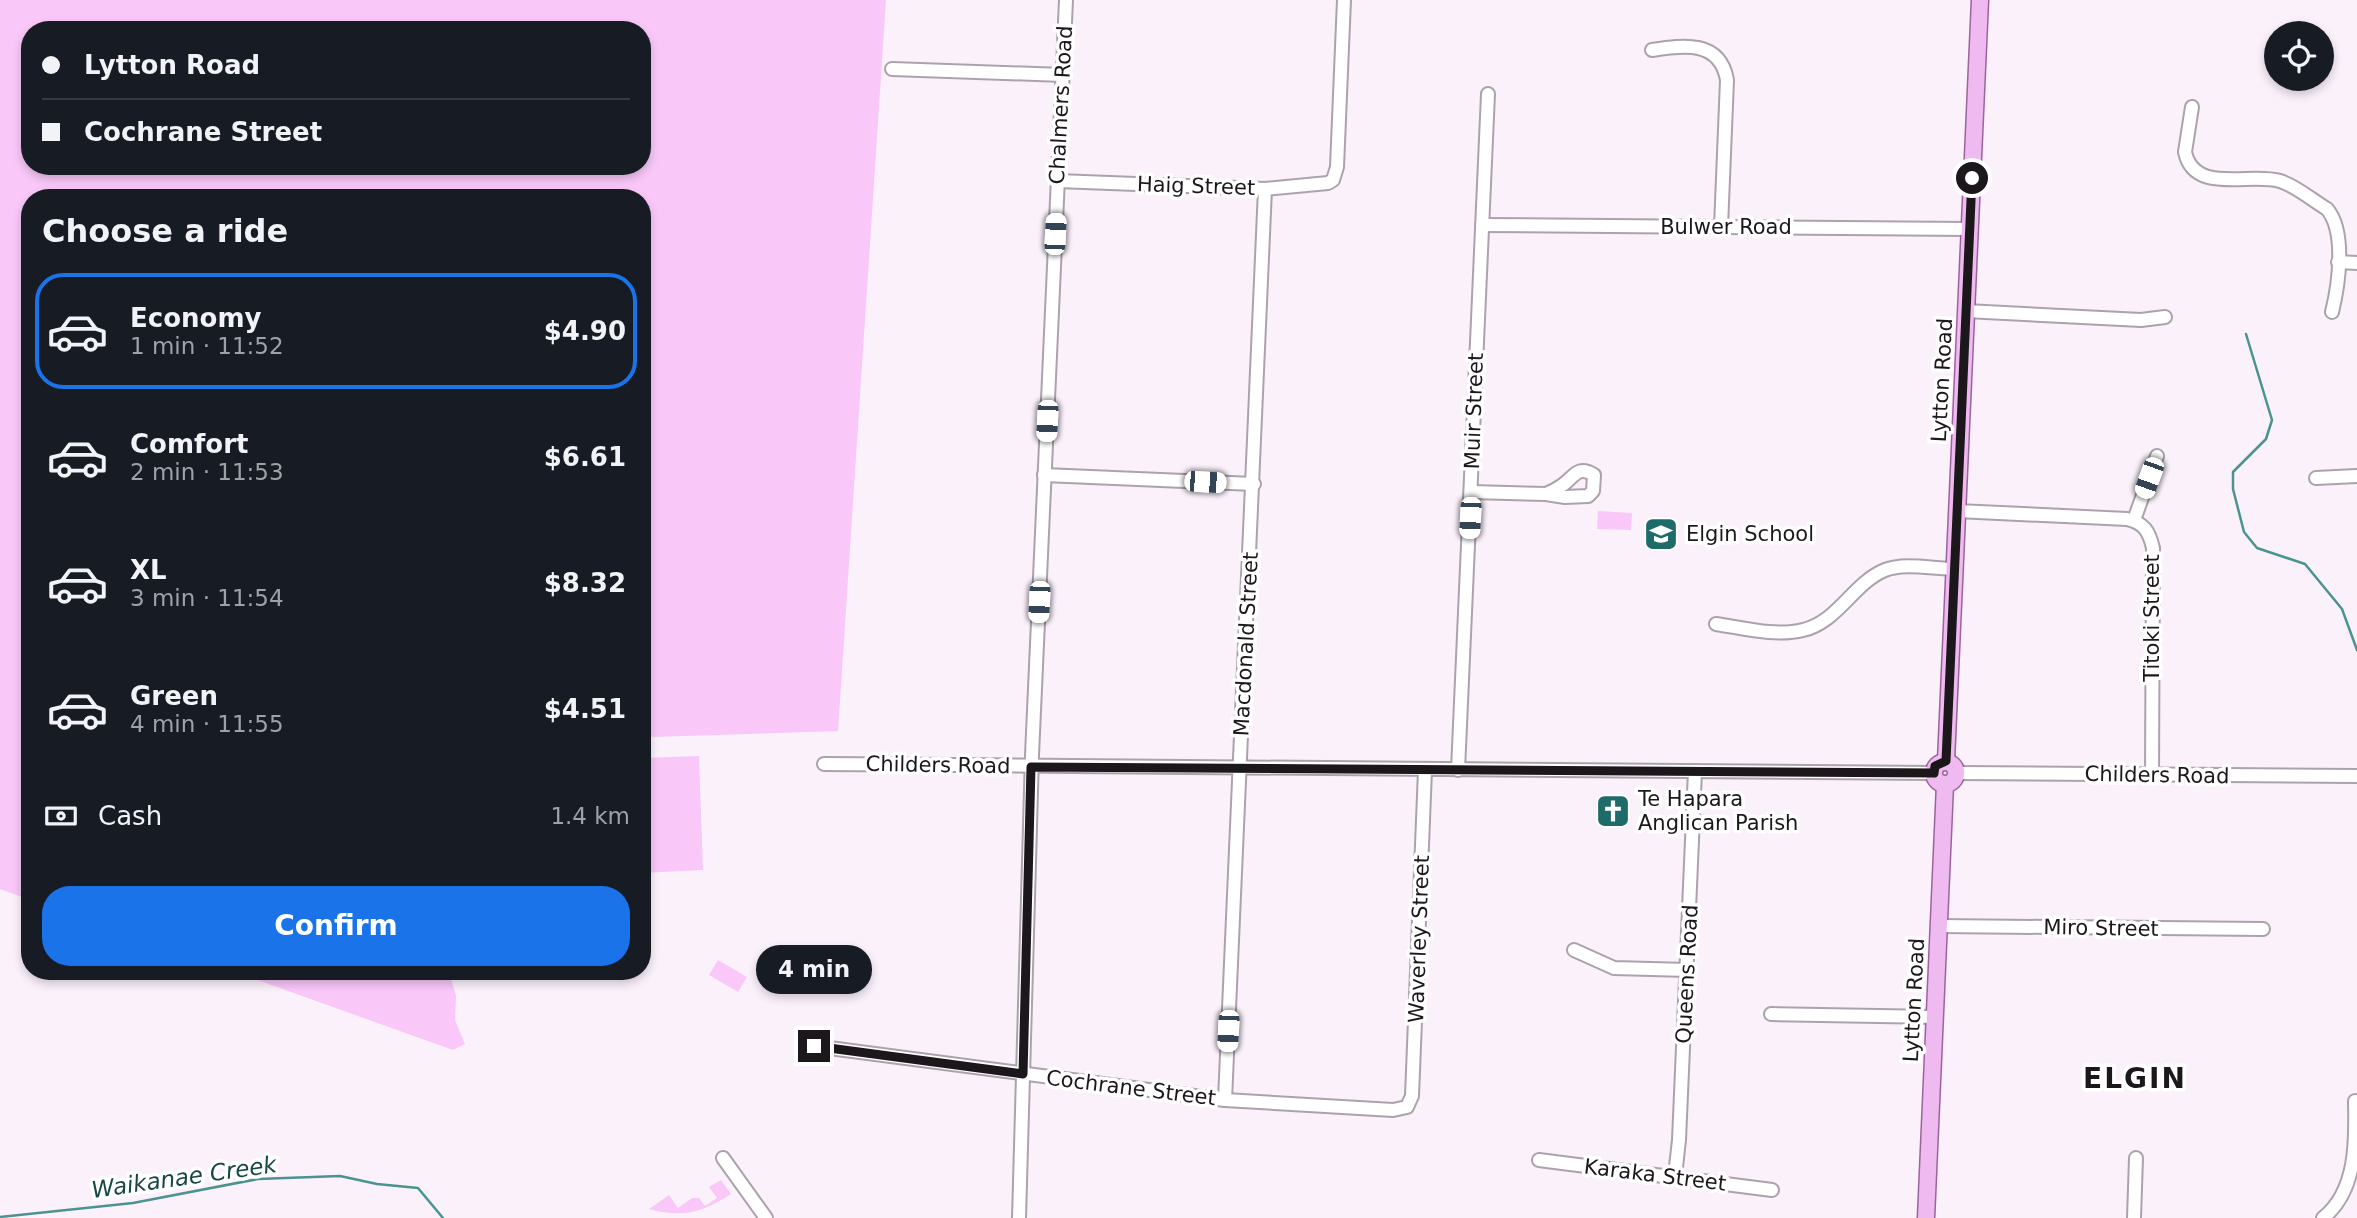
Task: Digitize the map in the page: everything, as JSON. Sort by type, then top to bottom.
[{"type":"main road","name":"Lytton Road","points":[[1926,1218],[1980,0]]},
{"type":"street","name":"Chalmers Road","points":[[1019,1218],[1031,767],[1066,0]]},
{"type":"street","name":"Haig Street","points":[[1058,181],[1265,189],[1312,186],[1333,180],[1337,167],[1343,0]]},
{"type":"street","points":[[1652,50],[1672,47],[1704,49],[1714,53],[1725,69],[1727,80],[1721,227]]},
{"type":"street","points":[[892,69],[1063,75]]},
{"type":"street","name":"Muir Street","points":[[1458,770],[1488,94]]},
{"type":"street","points":[[2192,107],[2185,152],[2196,172],[2210,178],[2281,181],[2327,208],[2337,227],[2337,292],[2332,312]]},
{"type":"street","name":"Macdonald Street","points":[[1225,1100],[1265,189]]},
{"type":"street","name":"Bulwer Road","points":[[1482,225],[1969,229]]},
{"type":"street","points":[[2338,262],[2357,263]]},
{"type":"street","points":[[1966,311],[2141,320],[2165,317]]},
{"type":"street","points":[[1957,511],[2134,520],[2157,456]]},
{"type":"street","points":[[1044,475],[1254,484]]},
{"type":"street","points":[[2316,478],[2357,476]]},
{"type":"street","points":[[1471,492],[1546,494]]},
{"type":"street","name":"Titoki Street","points":[[2134,520],[2149,532],[2153,548],[2152,775]]},
{"type":"street","points":[[1716,624],[1777,632],[1802,631],[1826,620],[1868,581],[1883,571],[1902,567],[1955,569]]},
{"type":"street","name":"Childers Road","points":[[824,764],[2357,776]]},
{"type":"street","name":"Waverley Street","points":[[1407,1107],[1412,1096],[1425,770]]},
{"type":"street","name":"Queens Road","points":[[1675,1176],[1688,970],[1695,771]]},
{"type":"street","name":"Miro Street","points":[[1939,926],[2263,929]]},
{"type":"street","points":[[1574,950],[1614,968],[1688,970]]},
{"type":"street","points":[[1771,1014],[1935,1017]]},
{"type":"street","name":"Cochrane Street","points":[[814,1046],[1225,1100],[1393,1110],[1407,1107]]},
{"type":"street","points":[[2327,1217],[2340,1200],[2351,1175],[2356,1153],[2355,1101]]},
{"type":"street","points":[[723,1158],[766,1218]]},
{"type":"street","points":[[2134,1218],[2136,1158]]},
{"type":"street","name":"Karaka Street","points":[[1539,1160],[1772,1190]]},
{"type":"shaded area","points":[[0,0],[886,0],[838,731],[651,736],[651,189],[21,189],[21,897],[0,889]]},
{"type":"shaded area","points":[[1598,511],[1632,513],[1631,530],[1597,529]]},
{"type":"shaded area","points":[[699,756],[703,870],[651,873],[651,758]]},
{"type":"shaded area","points":[[718,960],[747,977],[738,992],[709,975]]},
{"type":"shaded area","points":[[257,980],[452,980],[456,996],[455,1020],[465,1044],[453,1050]]},
{"type":"shaded area","points":[[721,1180],[731,1194],[711,1206],[682,1213],[649,1209],[669,1195],[678,1208],[692,1198],[699,1198],[705,1206],[717,1198],[709,1187]]},
{"type":"waterway","points":[[2246,334],[2272,420],[2266,439],[2233,472],[2233,489],[2244,532],[2257,548],[2305,564],[2342,609],[2357,650]]},
{"type":"waterway","name":"Waikanae Creek","points":[[0,1217],[133,1203],[258,1179],[340,1176],[377,1184],[418,1188],[443,1218]]},
{"type":"place","name":"Elgin School","points":[[1661,534]]},
{"type":"place","name":"Te Hapara Anglican Parish","points":[[1613,811]]},
{"type":"district","name":"ELGIN","points":[[2135,1078]]},
{"type":"route","points":[[814,1046],[1023,1074],[1031,767],[1934,773],[1935,766],[1946,761],[1972,178]]}]
